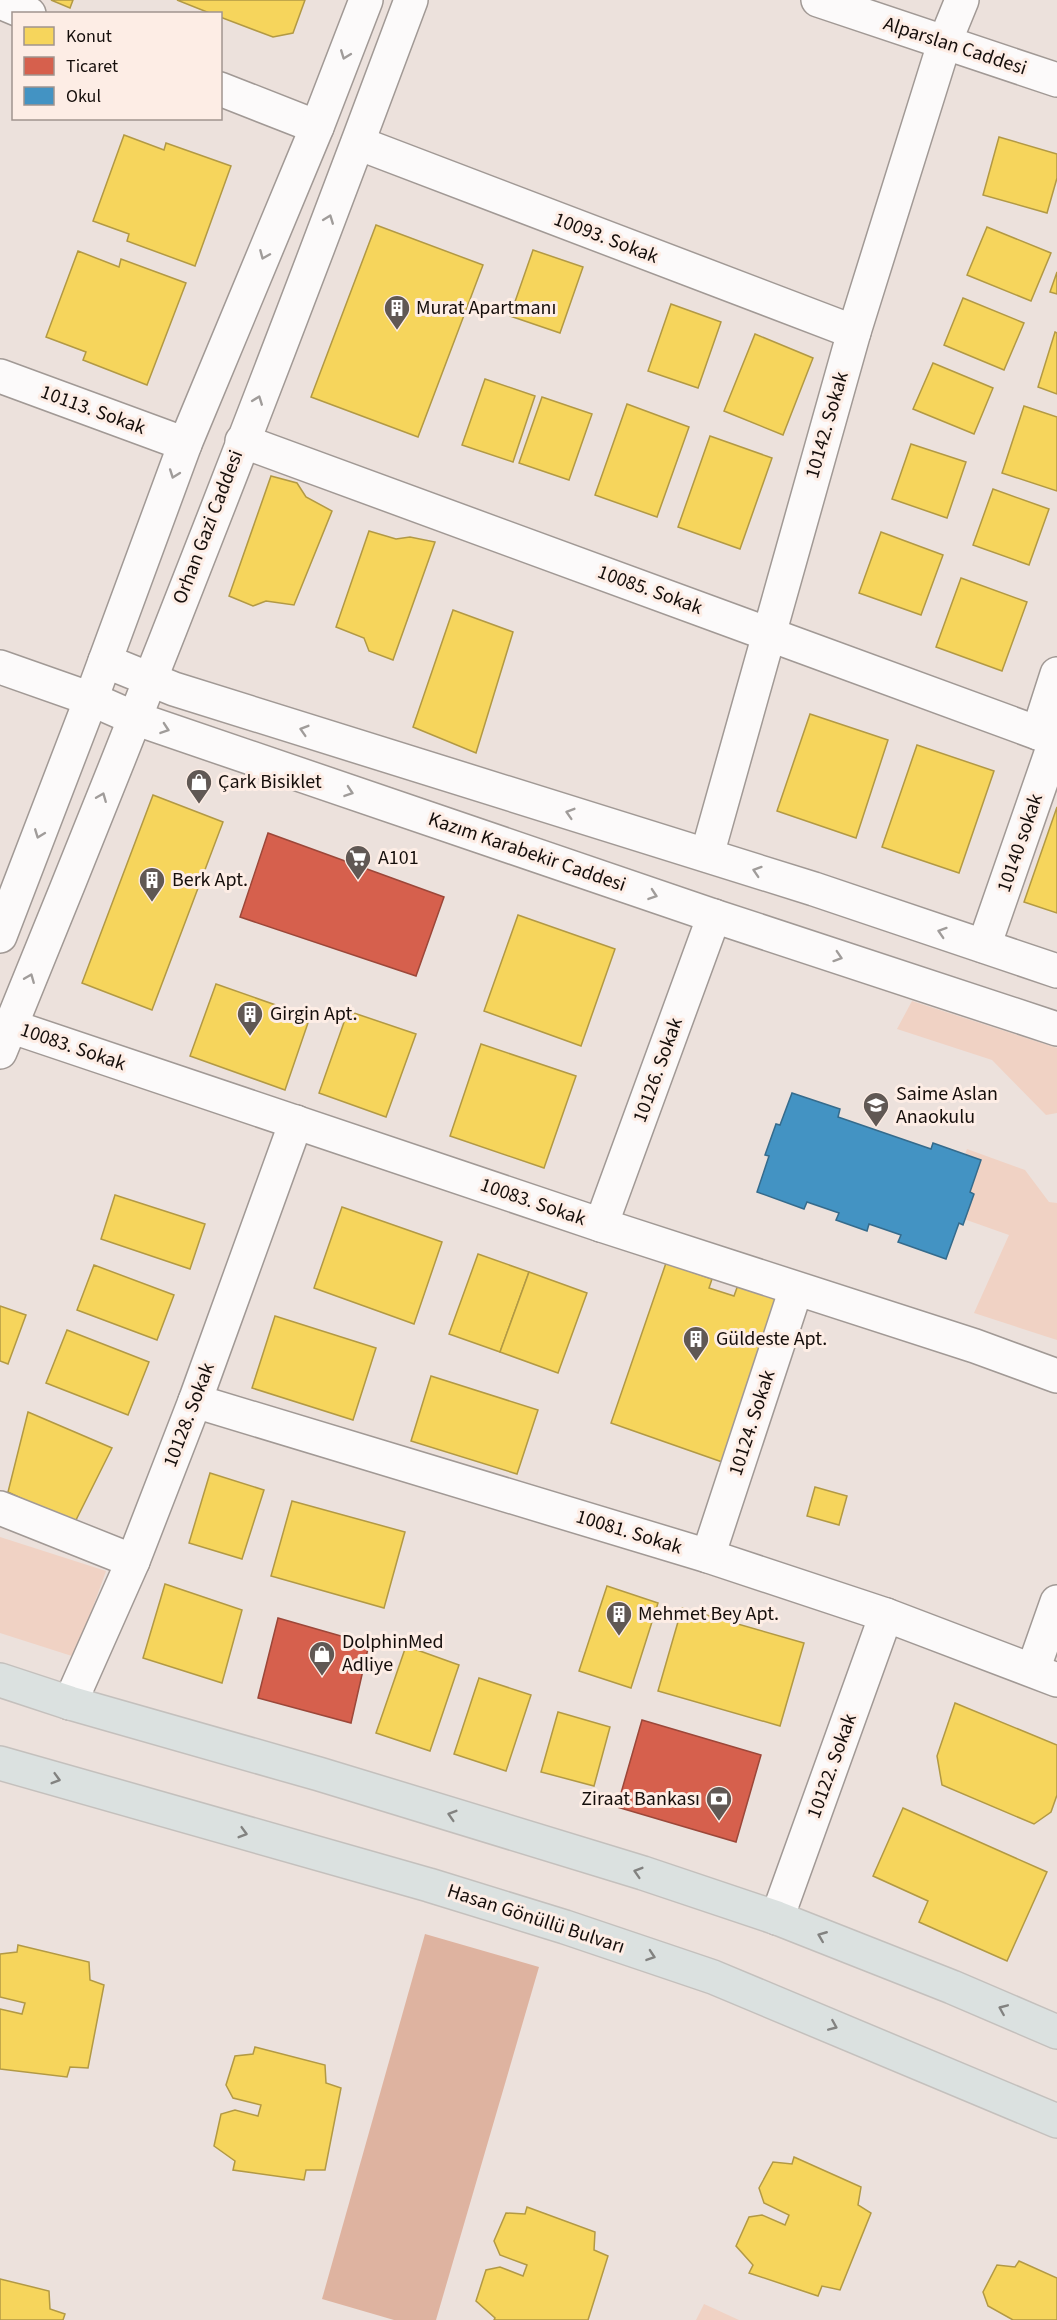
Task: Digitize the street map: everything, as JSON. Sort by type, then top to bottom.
[{"type":"main road","points":[[0,1680],[70,1703],[319,1774],[643,1873],[777,1918],[952,1987],[1057,2032]]},
{"type":"main road","name":"Hasan Gönüllü Bulvarı","points":[[0,1763],[429,1885],[565,1927],[713,1977],[1057,2121]]},
{"type":"street","points":[[0,936],[185,444],[317,127],[366,0]]},
{"type":"street","name":"Orhan Gazi Caddesi","points":[[5,1039],[134,718],[358,143],[411,0]]},
{"type":"street","name":"Alparslan Caddesi","points":[[818,0],[1057,80]]},
{"type":"street","name":"10142. Sokak","points":[[706,855],[854,332],[944,44],[962,0]]},
{"type":"street","points":[[0,2],[24,12]]},
{"type":"street","points":[[222,90],[317,127]]},
{"type":"street","name":"10093. Sokak","points":[[358,143],[854,332]]},
{"type":"street","name":"10113. Sokak","points":[[0,376],[185,444]]},
{"type":"street","name":"10085. Sokak","points":[[242,441],[1050,738]]},
{"type":"street","points":[[105,661],[196,696],[706,855],[1057,971]]},
{"type":"street","name":"Kazım Karabekir Caddesi","points":[[0,667],[91,699],[134,718],[714,916],[1057,1029]]},
{"type":"street","name":"10140 sokak","points":[[984,946],[1050,738],[1057,674]]},
{"type":"street","name":"10126. Sokak","points":[[601,1225],[714,916]]},
{"type":"street","name":"10083. Sokak","points":[[5,1039],[296,1122],[601,1225],[975,1346],[1057,1376]]},
{"type":"street","name":"10128. Sokak","points":[[70,1703],[133,1561],[195,1401],[296,1122]]},
{"type":"street","name":"10124. Sokak","points":[[708,1556],[796,1289]]},
{"type":"street","name":"10081. Sokak","points":[[195,1401],[708,1556],[886,1615],[1045,1675]]},
{"type":"street","points":[[0,1508],[133,1561]]},
{"type":"street","points":[[1045,1675],[1057,1602]]},
{"type":"street","name":"10122. Sokak","points":[[777,1918],[886,1615]]},
{"type":"shaded area","points":[[912,1001],[1057,1048],[1057,1113],[1046,1115],[992,1060],[897,1029]]},
{"type":"shaded area","points":[[967,1149],[1025,1170],[1049,1202],[1057,1203],[1057,1340],[974,1313],[1009,1235],[944,1212]]},
{"type":"shaded area","points":[[0,1537],[106,1571],[75,1657],[0,1633]]},
{"type":"shaded area","points":[[425,1934],[539,1967],[436,2320],[394,2320],[322,2299]]},
{"type":"shaded area","points":[[704,2304],[739,2320],[696,2320]]},
{"type":"building: Konut","points":[[51,0],[73,0],[70,8]]},
{"type":"building: Konut","points":[[177,0],[305,0],[293,33],[273,37],[222,18],[222,12],[207,12]]},
{"type":"building: Konut","points":[[124,135],[164,150],[166,143],[231,166],[195,266],[127,241],[129,234],[93,221]]},
{"type":"building: Konut","points":[[999,137],[1057,154],[1057,178],[1047,213],[983,195]]},
{"type":"building: Konut","name":"Murat Apartmanı","points":[[376,225],[483,265],[418,437],[311,397]]},
{"type":"building: Konut","points":[[987,227],[1051,253],[1031,301],[967,275]]},
{"type":"building: Konut","points":[[533,250],[583,267],[560,333],[510,316]]},
{"type":"building: Konut","points":[[78,251],[119,267],[121,259],[186,283],[147,385],[83,360],[86,352],[46,337]]},
{"type":"building: Konut","points":[[1057,272],[1057,294],[1050,292]]},
{"type":"building: Konut","points":[[963,298],[1024,323],[1004,370],[944,345]]},
{"type":"building: Konut","points":[[671,304],[721,322],[698,388],[648,371]]},
{"type":"building: Konut","points":[[1055,332],[1057,333],[1057,394],[1038,387]]},
{"type":"building: Konut","points":[[755,334],[813,358],[783,435],[724,411]]},
{"type":"building: Konut","points":[[933,363],[993,388],[974,434],[913,409]]},
{"type":"building: Konut","points":[[485,379],[535,396],[513,462],[462,445]]},
{"type":"building: Konut","points":[[542,397],[592,414],[569,480],[519,463]]},
{"type":"building: Konut","points":[[627,404],[689,427],[657,517],[595,495]]},
{"type":"building: Konut","points":[[1024,406],[1057,417],[1057,491],[1002,473]]},
{"type":"building: Konut","points":[[710,436],[772,458],[740,549],[678,527]]},
{"type":"building: Konut","points":[[911,444],[966,462],[947,518],[892,499]]},
{"type":"building: Konut","points":[[271,476],[297,483],[306,497],[332,511],[294,605],[266,601],[253,606],[229,596]]},
{"type":"building: Konut","points":[[993,489],[1049,509],[1029,565],[973,545]]},
{"type":"building: Konut","points":[[369,531],[396,539],[410,537],[435,542],[393,660],[369,651],[364,638],[336,627]]},
{"type":"building: Konut","points":[[881,532],[943,555],[921,615],[859,593]]},
{"type":"building: Konut","points":[[961,578],[1027,602],[1002,671],[936,647]]},
{"type":"building: Konut","points":[[453,610],[513,632],[476,753],[413,727]]},
{"type":"building: Konut","points":[[810,714],[888,740],[856,838],[777,811]]},
{"type":"building: Konut","points":[[917,745],[994,771],[959,873],[882,847]]},
{"type":"building: Konut","name":"Berk Apt.","points":[[153,795],[223,822],[152,1010],[82,983]]},
{"type":"building: Konut","points":[[1057,807],[1057,913],[1024,902]]},
{"type":"building: Konut","points":[[518,915],[615,949],[581,1046],[484,1011]]},
{"type":"building: Konut","name":"Girgin Apt.","points":[[216,984],[310,1017],[285,1090],[190,1056]]},
{"type":"building: Konut","points":[[348,1011],[416,1034],[386,1117],[319,1093]]},
{"type":"building: Konut","points":[[481,1044],[576,1076],[544,1168],[450,1136]]},
{"type":"building: Konut","points":[[115,1195],[205,1224],[190,1269],[101,1239]]},
{"type":"building: Konut","points":[[342,1207],[442,1242],[414,1324],[314,1288]]},
{"type":"building: Konut","points":[[478,1254],[529,1272],[500,1352],[449,1334]]},
{"type":"building: Konut","name":"Güldeste Apt.","points":[[666,1263],[712,1279],[709,1288],[734,1296],[738,1285],[781,1300],[725,1463],[611,1423]]},
{"type":"building: Konut","points":[[94,1265],[174,1295],[157,1340],[77,1310]]},
{"type":"building: Konut","points":[[529,1272],[587,1293],[558,1373],[500,1352]]},
{"type":"building: Konut","points":[[0,1306],[26,1315],[8,1364],[0,1361]]},
{"type":"building: Konut","points":[[275,1316],[376,1348],[353,1420],[252,1388]]},
{"type":"building: Konut","points":[[67,1330],[149,1362],[128,1415],[46,1383]]},
{"type":"building: Konut","points":[[431,1376],[538,1410],[517,1474],[411,1441]]},
{"type":"building: Konut","points":[[28,1412],[112,1448],[74,1524],[8,1492]]},
{"type":"building: Konut","points":[[210,1473],[264,1490],[242,1559],[189,1543]]},
{"type":"building: Konut","points":[[815,1487],[847,1496],[839,1525],[807,1516]]},
{"type":"building: Konut","points":[[292,1501],[405,1532],[384,1608],[271,1576]]},
{"type":"building: Konut","points":[[165,1584],[242,1610],[222,1683],[143,1658]]},
{"type":"building: Konut","name":"Mehmet Bey Apt.","points":[[607,1586],[658,1603],[631,1688],[579,1671]]},
{"type":"building: Konut","points":[[682,1608],[804,1643],[780,1726],[658,1691]]},
{"type":"building: Konut","points":[[406,1646],[459,1665],[430,1751],[376,1733]]},
{"type":"building: Konut","points":[[479,1678],[531,1695],[506,1771],[454,1754]]},
{"type":"building: Konut","points":[[955,1703],[1057,1745],[1057,1795],[1051,1812],[1034,1824],[942,1785],[937,1756]]},
{"type":"building: Konut","points":[[558,1712],[610,1727],[594,1786],[541,1772]]},
{"type":"building: Konut","points":[[903,1808],[1047,1872],[1007,1961],[919,1922],[928,1901],[873,1876]]},
{"type":"building: Konut","points":[[18,1945],[89,1962],[90,1980],[104,1985],[88,2068],[70,2067],[67,2077],[0,2069],[0,2009],[22,2014],[25,2003],[0,1997],[0,1954],[17,1952]]},
{"type":"building: Konut","points":[[255,2047],[325,2065],[326,2083],[341,2088],[325,2170],[306,2170],[304,2180],[233,2170],[235,2161],[214,2146],[221,2114],[235,2110],[258,2116],[261,2105],[233,2098],[226,2085],[235,2056],[253,2054]]},
{"type":"building: Konut","points":[[794,2157],[861,2187],[858,2205],[871,2213],[840,2290],[822,2286],[818,2296],[749,2273],[753,2265],[736,2246],[749,2217],[762,2215],[785,2225],[789,2215],[764,2203],[759,2188],[773,2162],[792,2164]]},
{"type":"building: Konut","points":[[527,2207],[595,2232],[594,2250],[608,2256],[588,2320],[494,2320],[495,2318],[476,2301],[486,2270],[500,2267],[523,2276],[527,2265],[500,2255],[494,2241],[506,2213],[525,2214]]},
{"type":"building: Konut","points":[[1019,2261],[1057,2278],[1057,2320],[1013,2320],[988,2306],[983,2292],[997,2265],[1015,2267]]},
{"type":"building: Konut","points":[[0,2279],[49,2291],[50,2309],[65,2314],[63,2320],[0,2320]]},
{"type":"building: Ticaret","points":[[268,833],[444,897],[416,976],[240,917]]},
{"type":"building: Ticaret","points":[[278,1618],[369,1644],[351,1723],[258,1698]]},
{"type":"building: Ticaret","points":[[642,1720],[761,1755],[736,1842],[617,1807]]},
{"type":"building: Okul","points":[[792,1093],[840,1109],[838,1117],[931,1149],[933,1143],[981,1160],[970,1192],[974,1194],[963,1225],[959,1223],[946,1259],[898,1242],[901,1235],[869,1224],[867,1231],[836,1220],[839,1213],[807,1202],[804,1209],[757,1192],[769,1156],[765,1155],[776,1124],[780,1125]]},
{"type":"place","name":"Murat Apartmanı","points":[[397,331]]},
{"type":"place","name":"Çark Bisiklet","points":[[199,805]]},
{"type":"place","name":"A101","points":[[358,881]]},
{"type":"place","name":"Berk Apt.","points":[[152,903]]},
{"type":"place","name":"Girgin Apt.","points":[[250,1037]]},
{"type":"place","name":"Saime Aslan Anaokulu","points":[[876,1128]]},
{"type":"place","name":"Güldeste Apt.","points":[[696,1362]]},
{"type":"place","name":"Mehmet Bey Apt.","points":[[619,1637]]},
{"type":"place","name":"DolphinMed Adliye","points":[[322,1677]]},
{"type":"place","name":"Ziraat Bankası","points":[[719,1822]]}]
